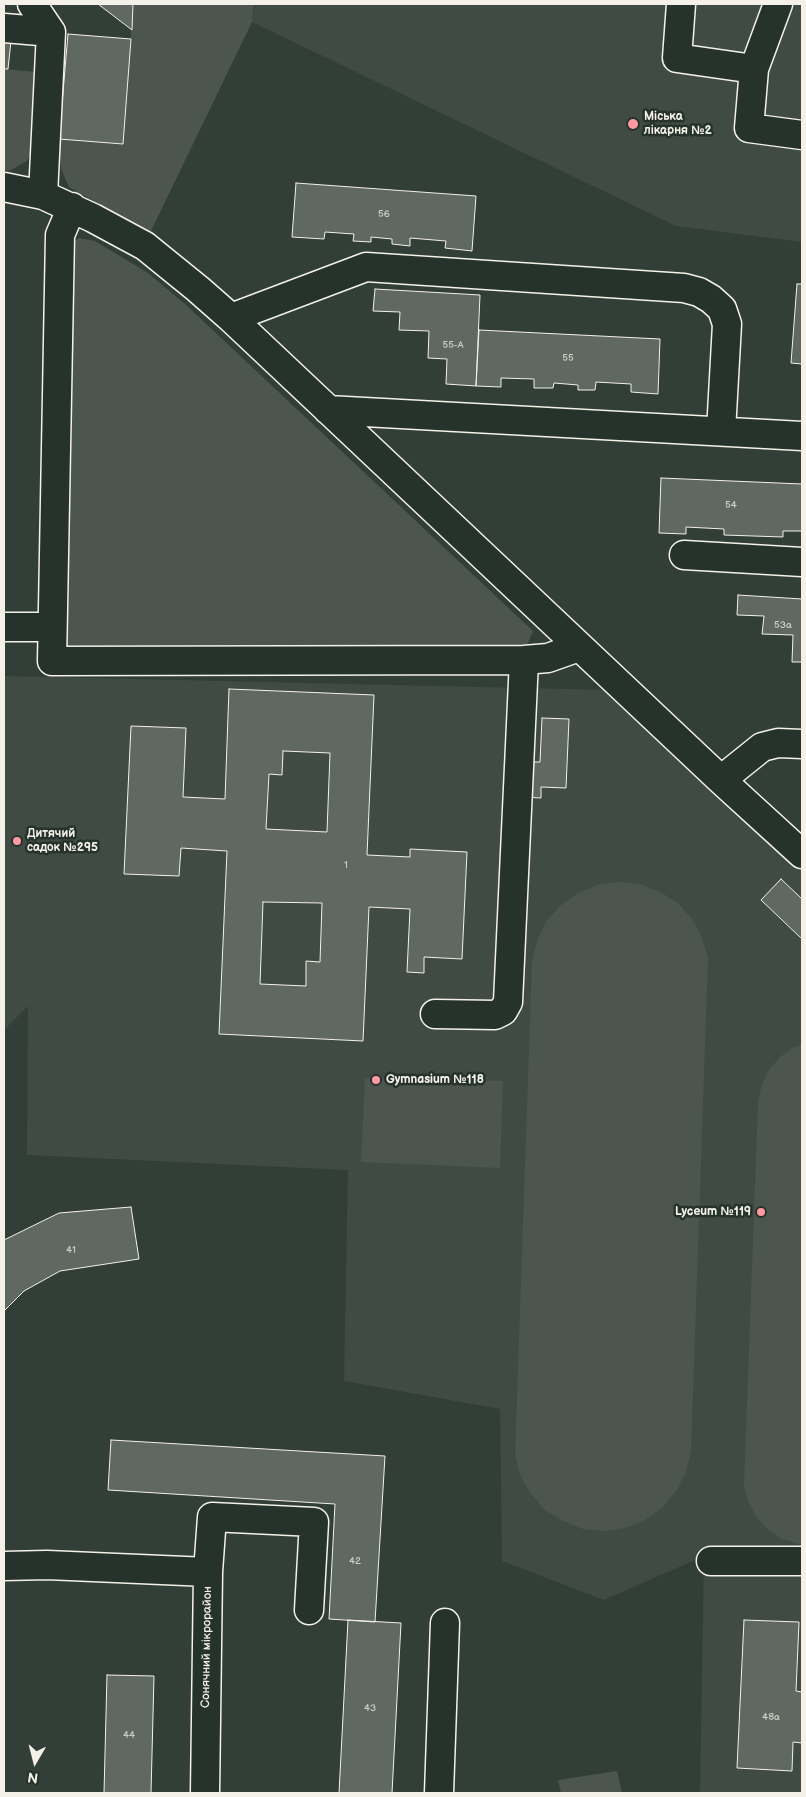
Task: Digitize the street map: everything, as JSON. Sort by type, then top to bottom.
[{"type":"street","points":[[32,4],[51,32],[43,196]]},
{"type":"street","points":[[681,4],[677,58],[754,69]]},
{"type":"street","points":[[778,4],[754,69],[749,128],[802,135]]},
{"type":"street","points":[[4,28],[51,32]]},
{"type":"street","points":[[4,187],[43,196],[72,207],[145,246],[231,318],[802,854]]},
{"type":"street","points":[[72,207],[60,235],[52,661],[524,660],[548,658],[579,646]]},
{"type":"street","points":[[231,318],[366,267],[684,288],[698,292],[722,309],[727,324],[721,431]]},
{"type":"street","points":[[328,410],[802,436]]},
{"type":"street","points":[[684,555],[802,562]]},
{"type":"street","points":[[4,627],[52,627]]},
{"type":"street","points":[[435,1014],[495,1015],[503,1011],[508,1002],[524,660]]},
{"type":"street","points":[[722,780],[762,747],[778,742],[802,744]]},
{"type":"street","points":[[208,1572],[212,1517],[314,1522],[309,1610]]},
{"type":"street","points":[[711,1561],[802,1561]]},
{"type":"street","name":"Сонячний мікрорайон","points":[[4,1566],[47,1565],[208,1572],[205,1793]]},
{"type":"street","points":[[439,1793],[445,1623]]},
{"type":"shaded area","points":[[133,4],[254,4],[252,22],[150,233],[69,187],[61,169],[59,139],[123,144]]},
{"type":"shaded area","name":"Міська лікарня №2","points":[[255,4],[802,4],[802,242],[676,226],[252,22]]},
{"type":"shaded area","points":[[4,69],[37,72],[34,145],[27,161],[9,171],[4,170]]},
{"type":"shaded area","points":[[79,238],[95,241],[148,273],[185,304],[533,631],[528,643],[522,649],[62,652],[73,242]]},
{"type":"shaded area","name":"Gymnasium №118","points":[[4,676],[609,690],[802,868],[802,1793],[700,1793],[704,1556],[604,1600],[502,1561],[500,1409],[344,1381],[348,1170],[27,1155],[28,1006],[4,1030]]},
{"type":"shaded area","points":[[619,882],[640,884],[660,892],[678,903],[692,919],[702,938],[708,958],[691,1451],[686,1472],[676,1491],[663,1507],[645,1520],[625,1528],[604,1531],[583,1529],[563,1521],[545,1510],[531,1494],[520,1475],[515,1455],[532,962],[537,941],[546,922],[560,906],[578,893],[597,885]]},
{"type":"shaded area","points":[[802,1044],[802,1545],[782,1539],[768,1530],[757,1518],[749,1503],[744,1487],[758,1101],[762,1084],[769,1070],[780,1057]]},
{"type":"shaded area","points":[[365,1078],[503,1081],[500,1168],[361,1162]]},
{"type":"shaded area","points":[[617,1771],[622,1793],[561,1793],[558,1780]]},
{"type":"building","points":[[98,4],[133,4],[132,30]]},
{"type":"building","points":[[68,34],[131,39],[123,144],[59,139]]},
{"type":"building","points":[[4,40],[11,41],[8,69],[4,69]]},
{"type":"building","points":[[296,183],[476,196],[472,251],[445,248],[446,241],[410,238],[410,246],[392,244],[392,239],[371,237],[371,242],[353,241],[354,234],[325,232],[324,239],[292,237]]},
{"type":"building","points":[[797,284],[802,284],[802,364],[791,363]]},
{"type":"building","points":[[375,289],[480,295],[476,386],[446,384],[447,359],[428,358],[429,331],[399,330],[400,312],[373,311]]},
{"type":"building","points":[[479,330],[660,339],[658,394],[631,392],[631,384],[596,382],[595,390],[578,390],[578,385],[554,383],[553,388],[534,388],[534,379],[501,378],[501,387],[476,386]]},
{"type":"building","points":[[661,478],[802,484],[802,531],[783,531],[783,537],[724,535],[724,529],[686,527],[686,534],[659,533]]},
{"type":"building","points":[[738,595],[802,599],[802,662],[792,662],[793,635],[762,634],[764,616],[737,615]]},
{"type":"building","points":[[229,689],[374,695],[367,855],[410,857],[410,849],[467,852],[462,959],[424,957],[424,973],[407,972],[410,909],[369,907],[363,1041],[219,1034],[227,851],[181,848],[179,876],[124,874],[131,726],[186,728],[183,797],[225,799]],"holes":[[[283,751],[330,753],[327,832],[266,829],[269,774],[282,775]],[[263,902],[322,903],[320,962],[306,961],[306,986],[260,984]]]},
{"type":"building","points":[[542,718],[569,719],[566,788],[541,787],[541,798],[524,797],[526,762],[540,762]]},
{"type":"building","points":[[781,879],[802,899],[802,939],[761,900]]},
{"type":"building","points":[[131,1207],[139,1259],[60,1271],[24,1291],[4,1311],[4,1240],[59,1213]]},
{"type":"building","points":[[111,1440],[385,1456],[375,1622],[329,1619],[335,1504],[108,1490]]},
{"type":"building","points":[[348,1620],[401,1623],[392,1793],[339,1793]]},
{"type":"building","points":[[744,1620],[799,1622],[796,1691],[802,1692],[802,1743],[793,1742],[792,1771],[737,1768]]},
{"type":"building","points":[[107,1675],[154,1676],[151,1793],[104,1793]]},
{"type":"place","name":"Міська лікарня №2","points":[[633,124]]},
{"type":"place","name":"Дитячий садок №295","points":[[17,841]]},
{"type":"place","name":"Gymnasium №118","points":[[376,1080]]},
{"type":"place","name":"Lyceum №119","points":[[761,1212]]}]
